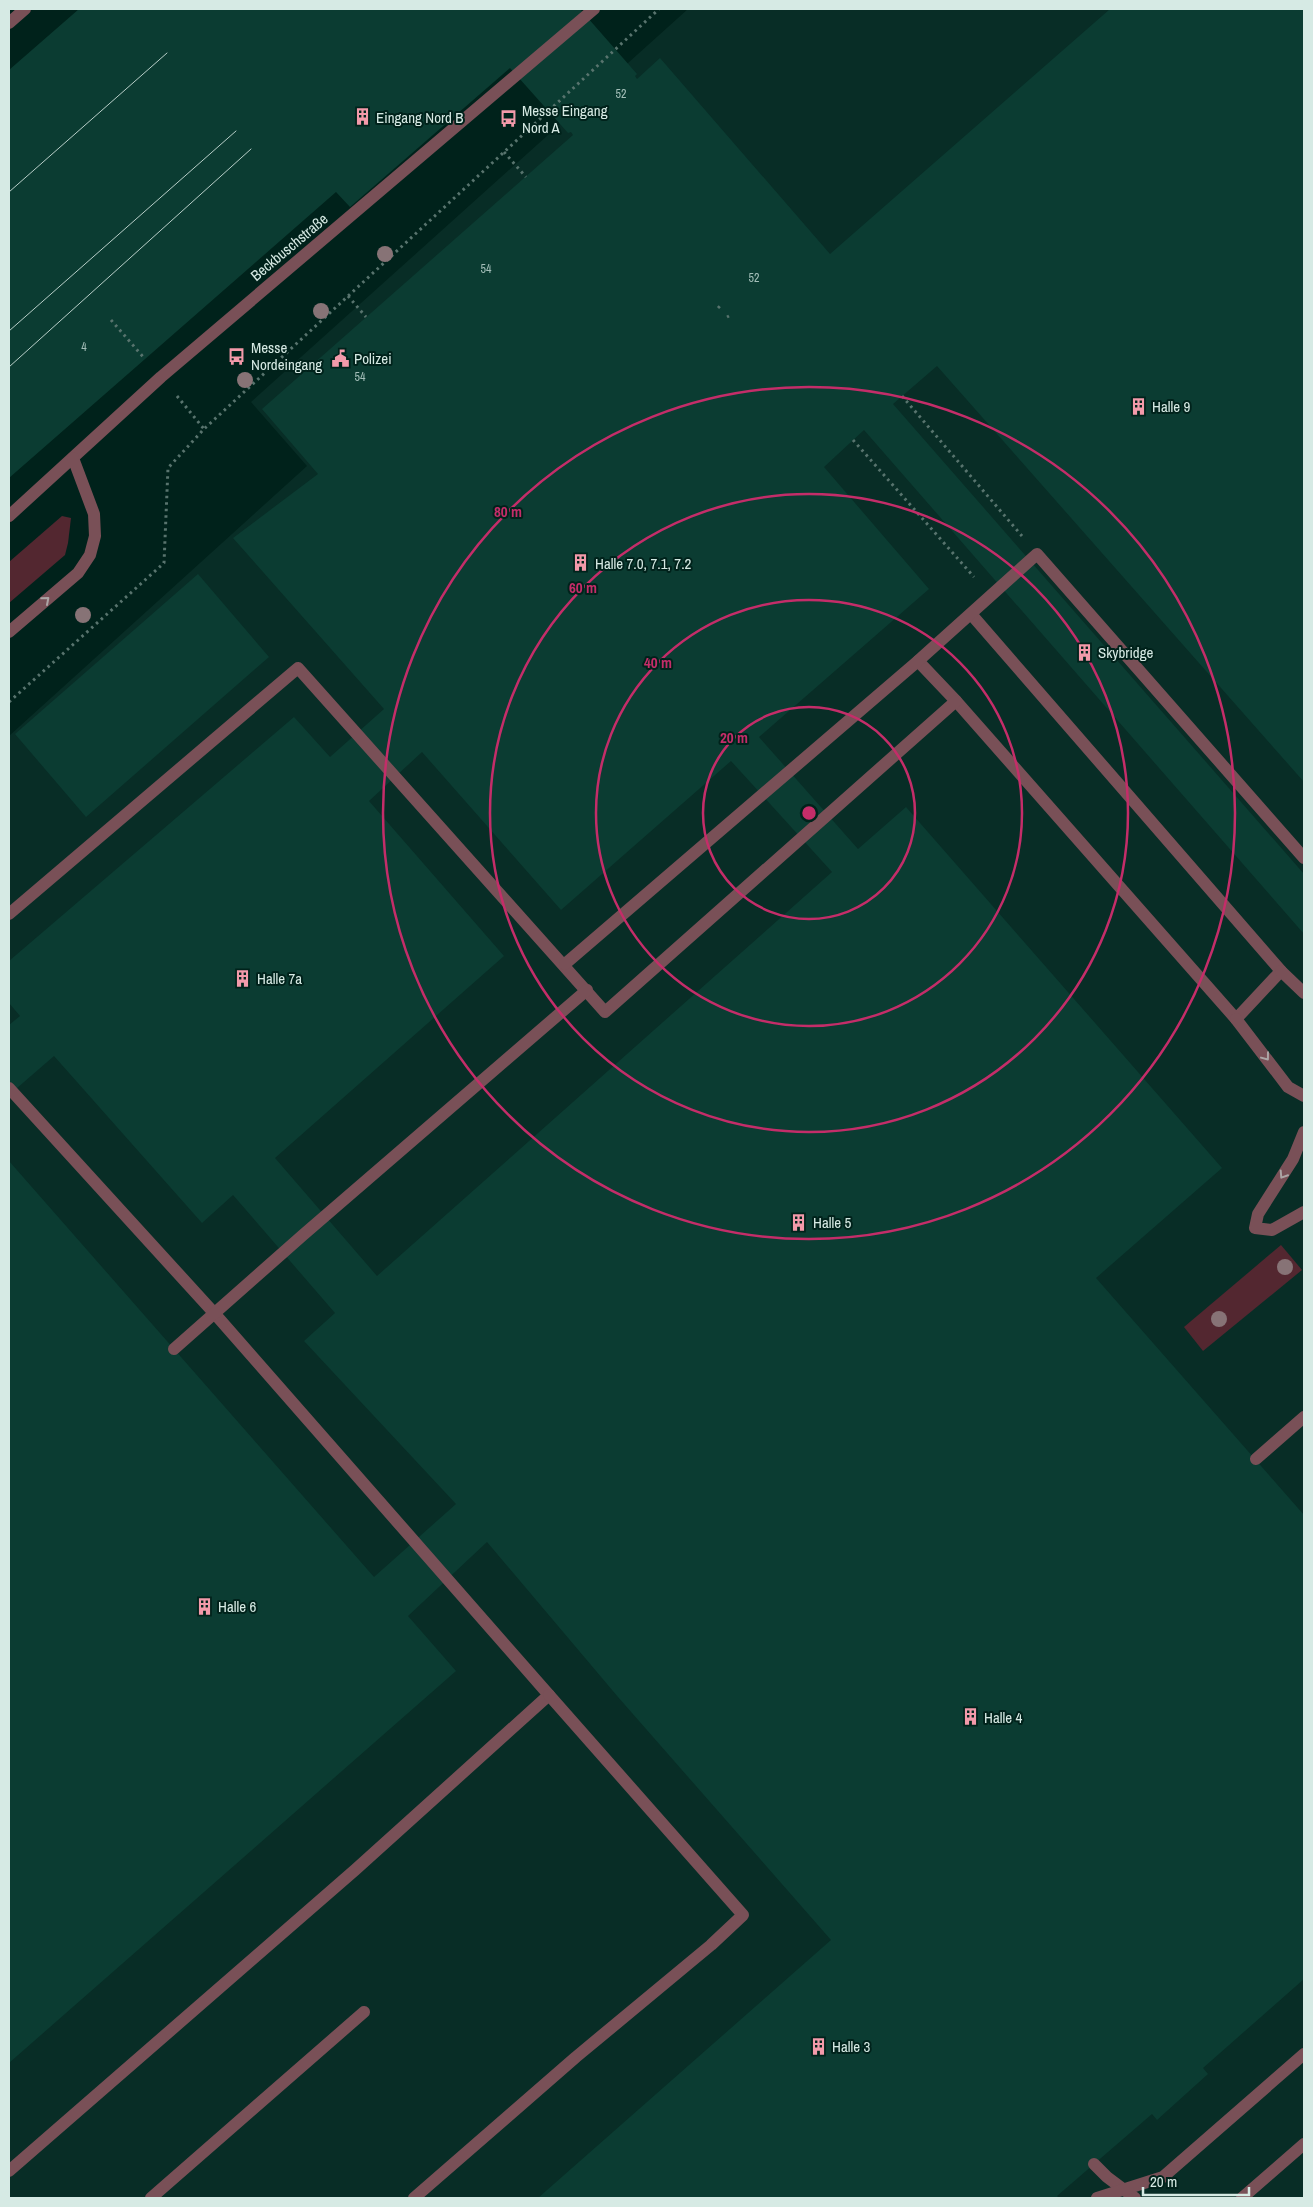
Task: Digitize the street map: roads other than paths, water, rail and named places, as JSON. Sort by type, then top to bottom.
[{"type":"lane","points":[[9,23],[25,9]]},
{"type":"lane","name":"Beckbuschstraße","points":[[9,516],[161,377],[594,9]]},
{"type":"lane","points":[[9,632],[78,573],[90,554],[95,536],[94,514],[73,458]]},
{"type":"lane","points":[[565,964],[918,661],[1037,554],[1304,858]]},
{"type":"lane","points":[[970,614],[1281,971],[1304,994]]},
{"type":"lane","points":[[918,661],[956,701],[1236,1019],[1288,1087],[1304,1096]]},
{"type":"lane","points":[[9,914],[298,668],[565,964],[605,1012],[956,701]]},
{"type":"lane","points":[[1236,1019],[1281,971]]},
{"type":"lane","points":[[174,1350],[303,1235],[587,990]]},
{"type":"lane","points":[[9,1088],[215,1314],[743,1915],[711,1945],[508,2115],[414,2198]]},
{"type":"lane","points":[[1304,1132],[1293,1159],[1258,1214],[1256,1228],[1272,1230],[1304,1212]]},
{"type":"lane","points":[[1256,1459],[1304,1418]]},
{"type":"lane","points":[[9,2171],[355,1870],[549,1695]]},
{"type":"lane","points":[[151,2198],[364,2012]]},
{"type":"lane","points":[[1097,2198],[1163,2177],[1304,2054]]},
{"type":"lane","points":[[1242,2198],[1304,2144]]},
{"type":"lane","points":[[1094,2164],[1106,2177],[1135,2198]]},
{"type":"tram line","points":[[9,192],[167,53]]},
{"type":"tram line","points":[[9,331],[236,131]]},
{"type":"tram line","points":[[9,367],[251,149]]},
{"type":"place","name":"Eingang Nord B","points":[[362,117]]},
{"type":"place","name":"Messe Eingang Nord A","points":[[508,119]]},
{"type":"place","name":"Messe Nordeingang","points":[[237,356]]},
{"type":"place","name":"Polizei","points":[[340,358]]},
{"type":"place","name":"Halle 9","points":[[1138,406]]},
{"type":"place","name":"Halle 7.0, 7.1, 7.2","points":[[581,563]]},
{"type":"place","name":"Skybridge","points":[[1084,652]]},
{"type":"place","name":"Halle 7a","points":[[243,978]]},
{"type":"place","name":"Halle 5","points":[[799,1222]]},
{"type":"place","name":"Halle 6","points":[[204,1606]]},
{"type":"place","name":"Halle 4","points":[[970,1717]]},
{"type":"place","name":"Halle 3","points":[[818,2046]]}]
